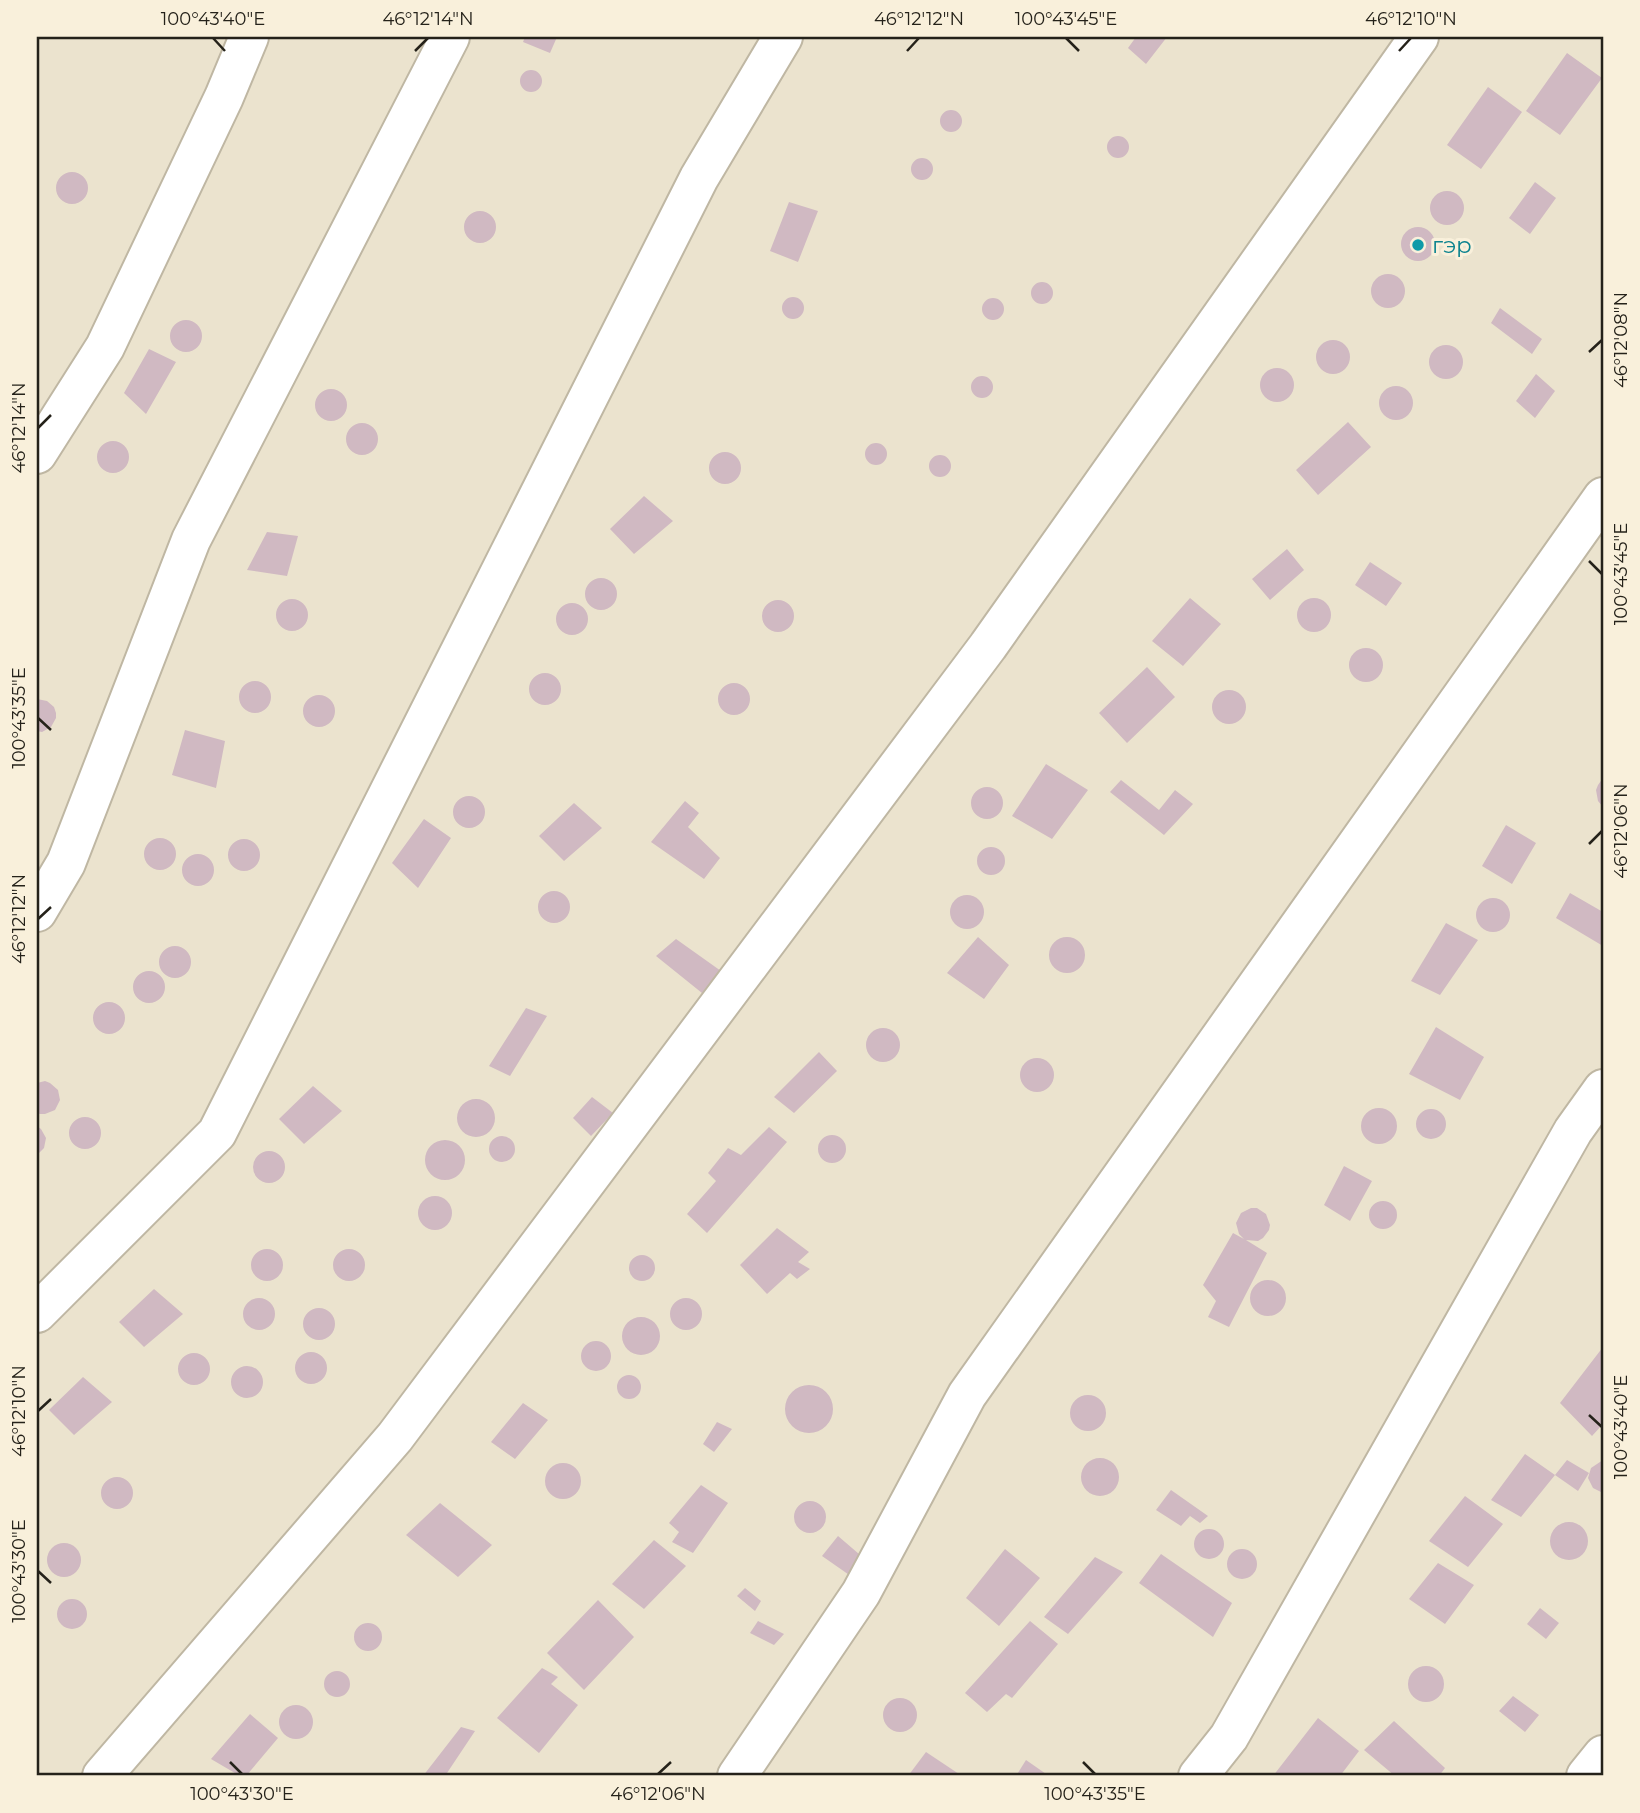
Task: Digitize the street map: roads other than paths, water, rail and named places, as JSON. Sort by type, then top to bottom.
[{"type":"street","points":[[37,454],[105,348],[224,97],[249,37]]},
{"type":"street","points":[[37,912],[66,863],[191,540],[450,37]]},
{"type":"street","points":[[37,1313],[217,1133],[699,178],[783,37]]},
{"type":"street","points":[[102,1776],[395,1437],[988,646],[1419,37]]},
{"type":"street","points":[[737,1776],[861,1592],[967,1395],[1603,497]]},
{"type":"street","points":[[1198,1776],[1229,1737],[1573,1131],[1603,1088]]},
{"type":"street","points":[[1586,1776],[1603,1755]]},
{"type":"place","name":"гэр","points":[[1418,245]]}]
